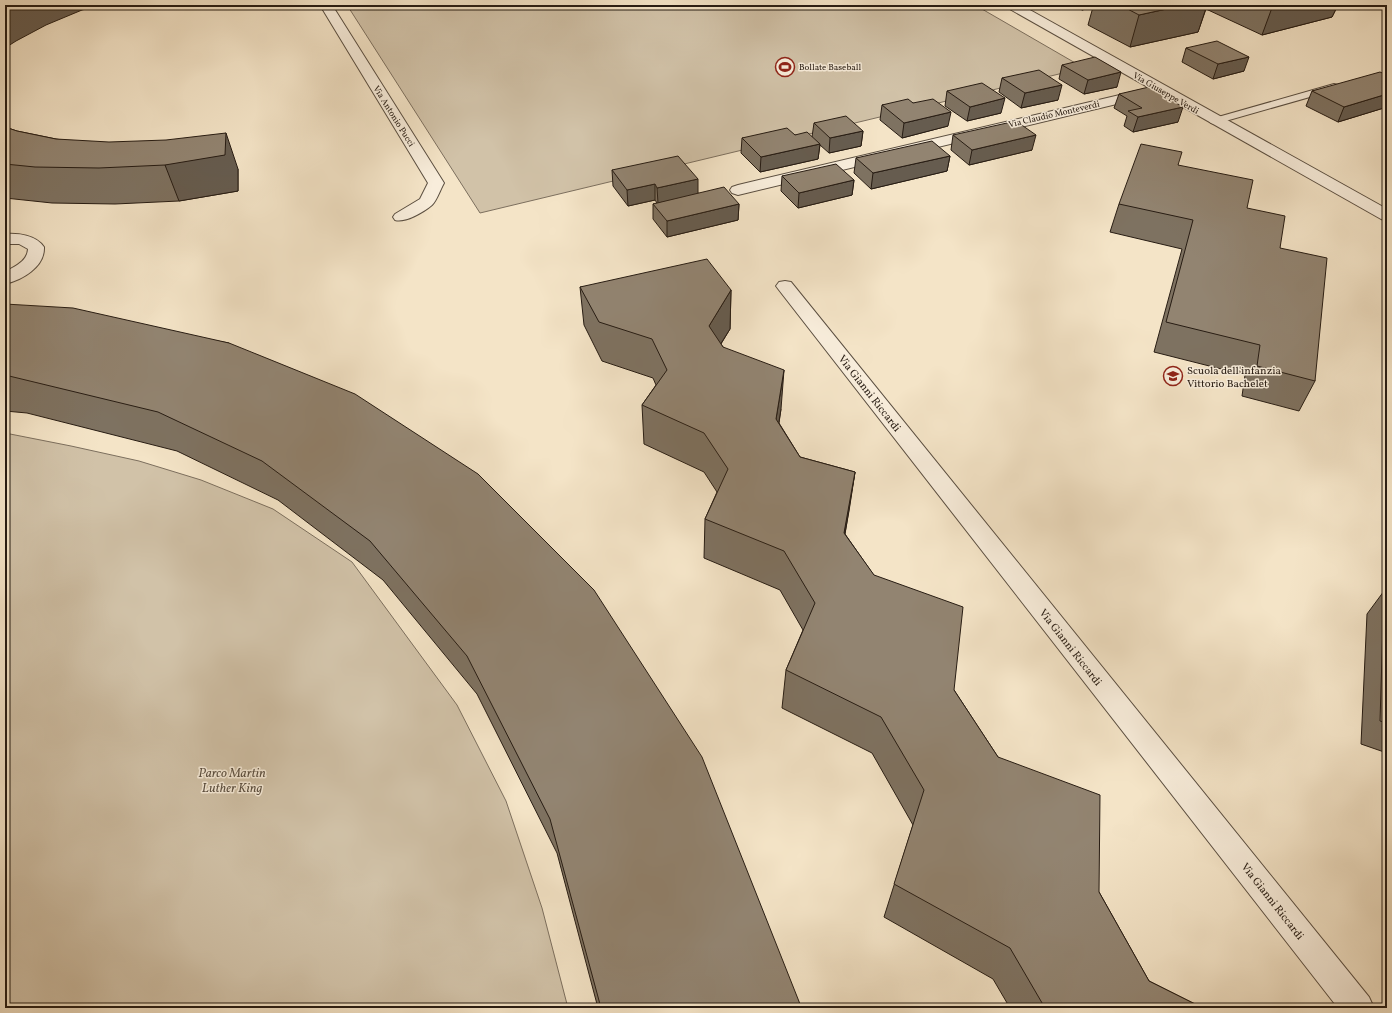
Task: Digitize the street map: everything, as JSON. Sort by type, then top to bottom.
[{"type":"street","name":"Via Antonio Pucci","points":[[326,5],[436,183],[426,202],[401,217]]},
{"type":"street","name":"Via Giuseppe Verdi","points":[[1012,5],[1215,121],[1387,216]]},
{"type":"street","name":"Via Claudio Monteverdi","points":[[738,190],[1160,89]]},
{"type":"street","name":"Via Giuseppe Verdi","points":[[1320,180],[1387,228]]},
{"type":"street","points":[[5,238],[30,242],[36,247],[36,255],[27,267],[5,279]]},
{"type":"street","name":"Via Gianni Riccardi","points":[[785,286],[1358,1008]]},
{"type":"lane","points":[[1215,121],[1345,84]]},
{"type":"green space","points":[[347,5],[975,5],[1084,68],[480,213]]},
{"type":"green space","name":"Parco Martin Luther King","points":[[5,433],[139,461],[201,480],[273,509],[352,562],[457,705],[506,801],[542,908],[568,1008],[5,1008]]},
{"type":"building","points":[[1120,5],[1185,5],[1139,15]]},
{"type":"building","points":[[1217,41],[1249,57],[1218,64],[1186,48]]},
{"type":"building","points":[[1095,57],[1121,72],[1088,80],[1062,65]]},
{"type":"building","points":[[1039,70],[1062,85],[1025,93],[1002,78]]},
{"type":"building","points":[[1380,72],[1387,75],[1387,94],[1344,107],[1312,91]]},
{"type":"building","points":[[982,83],[1005,98],[970,107],[947,91]]},
{"type":"building","points":[[1149,87],[1183,107],[1138,117],[1128,111],[1142,108],[1119,94]]},
{"type":"building","points":[[908,99],[913,103],[933,99],[951,112],[904,123],[882,105]]},
{"type":"building","points":[[846,116],[863,131],[830,138],[814,123]]},
{"type":"building","points":[[1016,121],[1036,135],[972,150],[953,135]]},
{"type":"building","points":[[5,127],[56,139],[109,142],[166,140],[226,133],[225,155],[165,165],[99,168],[35,167],[5,164]]},
{"type":"building","points":[[787,128],[795,135],[807,132],[820,144],[761,157],[742,138]]},
{"type":"building","points":[[932,141],[950,156],[873,173],[856,158]]},
{"type":"building","points":[[1141,144],[1182,152],[1178,165],[1253,180],[1247,208],[1285,216],[1280,248],[1327,258],[1315,381],[1257,366],[1260,345],[1166,322],[1193,220],[1119,204]]},
{"type":"building","points":[[678,156],[698,179],[657,188],[655,184],[627,190],[612,170]]},
{"type":"building","points":[[836,164],[854,180],[799,193],[782,176]]},
{"type":"building","points":[[724,187],[739,204],[667,221],[653,204]]},
{"type":"building","points":[[707,259],[731,290],[709,326],[723,347],[784,370],[776,419],[800,457],[855,472],[844,533],[874,575],[963,607],[954,690],[998,757],[1100,795],[1099,892],[1149,981],[1203,1008],[1045,1008],[1010,948],[894,884],[924,790],[881,717],[786,670],[815,603],[784,551],[705,519],[728,469],[704,433],[642,405],[667,370],[652,339],[599,322],[580,287]]},
{"type":"building","points":[[5,304],[73,308],[229,343],[355,394],[478,474],[594,590],[702,757],[801,1008],[601,1008],[550,819],[467,656],[370,541],[262,461],[158,412],[5,375]]},
{"type":"building","points":[[1384,591],[1387,591],[1387,723],[1380,721]]},
{"type":"place","name":"Bollate Baseball","points":[[785,67]]},
{"type":"place","name":"Scuola dell'infanzia Vittorio Bachelet","points":[[1173,376]]}]
